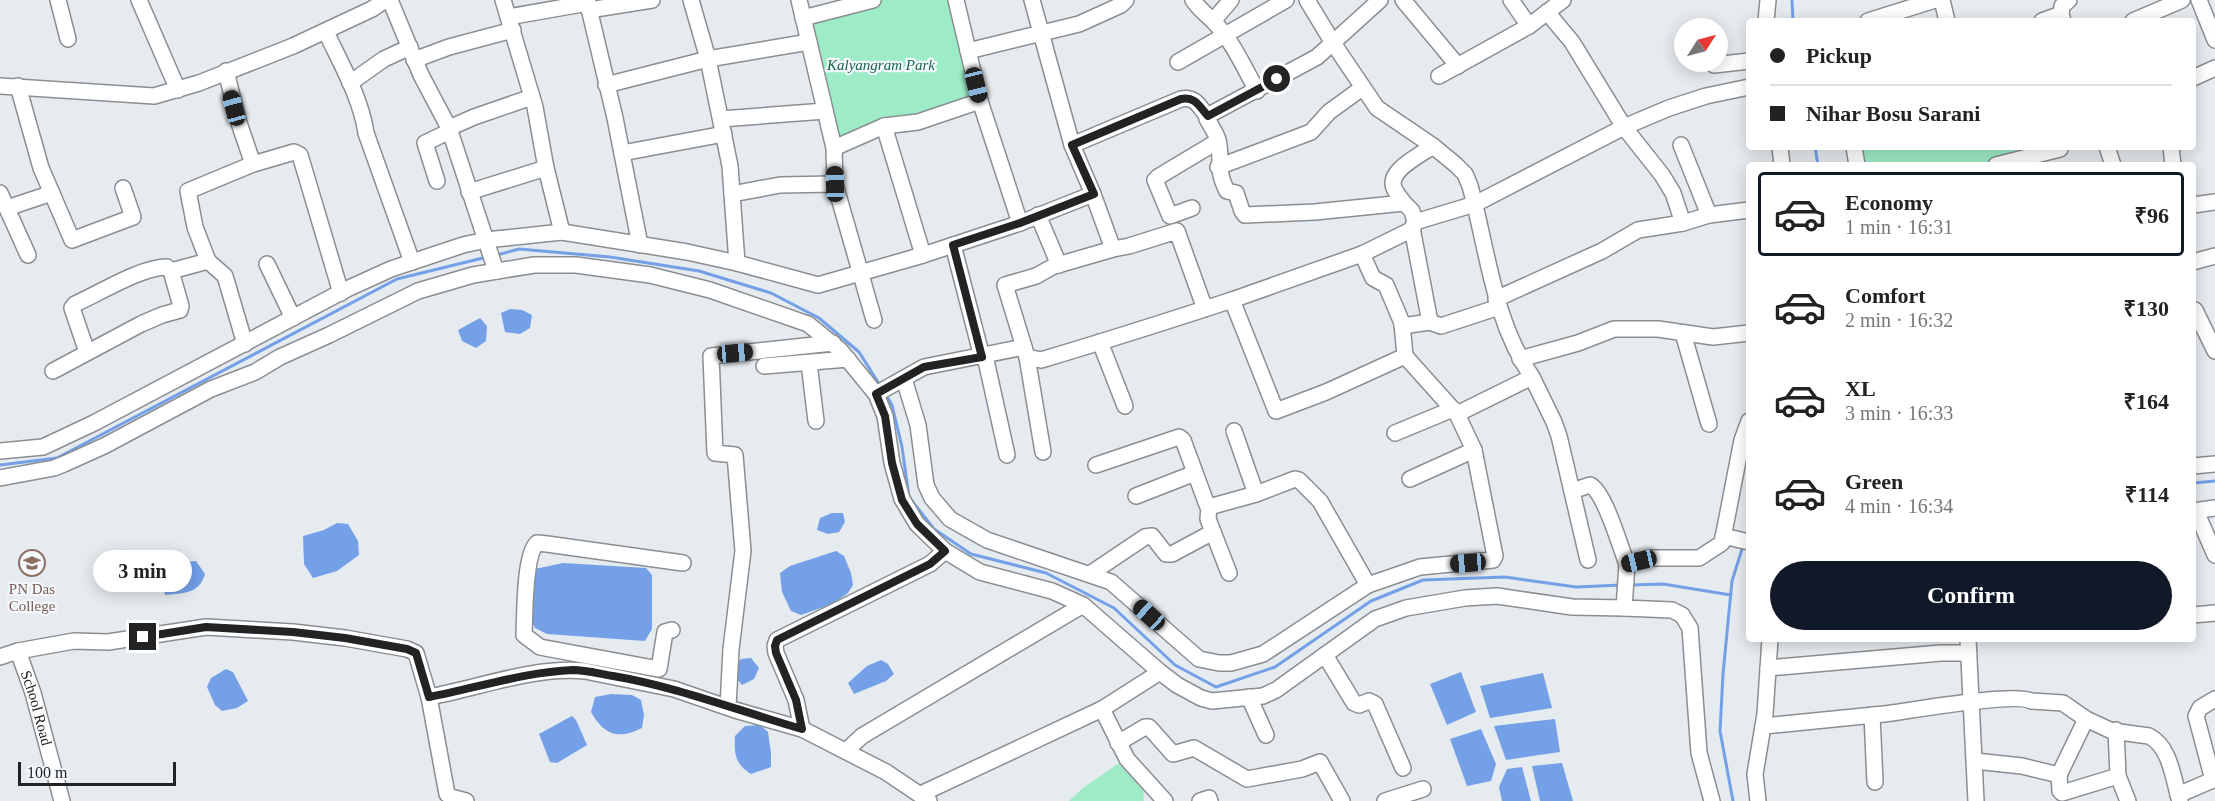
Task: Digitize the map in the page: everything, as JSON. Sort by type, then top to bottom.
[{"type":"street","points":[[58,0],[68,39]]},
{"type":"street","points":[[139,0],[178,90]]},
{"type":"street","points":[[390,0],[412,53],[450,129],[490,255]]},
{"type":"street","points":[[503,0],[532,97],[562,232]]},
{"type":"street","points":[[350,83],[384,59],[449,47],[511,24],[588,4],[652,0]]},
{"type":"street","points":[[691,0],[708,59],[730,166],[737,263]]},
{"type":"street","points":[[799,0],[834,148],[835,184],[874,320]]},
{"type":"street","points":[[803,18],[873,0]]},
{"type":"street","points":[[956,0],[980,101],[1020,223]]},
{"type":"street","points":[[1032,0],[1072,145],[1094,194],[1113,249]]},
{"type":"street","points":[[968,51],[1079,24],[1121,5],[1126,0]]},
{"type":"street","points":[[1193,0],[1224,36],[1257,90]]},
{"type":"street","points":[[1213,21],[1231,0]]},
{"type":"street","points":[[1178,62],[1286,0]]},
{"type":"street","points":[[1307,0],[1377,108],[1433,146],[1465,174],[1475,204],[1497,303],[1520,359],[1532,377],[1554,422],[1588,560]]},
{"type":"street","points":[[1208,116],[1317,57],[1380,0]]},
{"type":"street","points":[[1403,0],[1458,66]]},
{"type":"street","points":[[1511,0],[1529,26]]},
{"type":"street","points":[[1439,76],[1529,26],[1563,0]]},
{"type":"street","points":[[1766,18],[1768,0]]},
{"type":"street","points":[[1878,18],[1935,0]]},
{"type":"street","points":[[1942,0],[1946,18]]},
{"type":"street","points":[[2062,17],[2062,4],[2069,0]]},
{"type":"street","points":[[2140,18],[2182,0]]},
{"type":"street","points":[[2199,0],[2215,40]]},
{"type":"street","points":[[0,86],[154,96],[178,90],[326,32],[375,3]]},
{"type":"street","points":[[588,4],[622,153],[640,245]]},
{"type":"street","points":[[1547,12],[1572,42],[1624,128],[1662,175],[1673,193],[1683,223]]},
{"type":"street","points":[[326,32],[350,83],[412,262]]},
{"type":"street","points":[[606,85],[708,59],[809,42]]},
{"type":"street","points":[[1728,63],[1746,61]]},
{"type":"street","points":[[2196,77],[2215,68]]},
{"type":"street","points":[[226,71],[238,120],[253,164]]},
{"type":"street","points":[[18,86],[41,168],[70,237],[76,240],[133,217],[123,188]]},
{"type":"street","points":[[1218,167],[1311,132],[1329,112],[1362,88]]},
{"type":"street","points":[[878,393],[924,367],[984,356],[1026,352],[1041,360],[1232,300],[1362,254],[1414,226],[1475,204],[1624,128],[1669,108],[1706,96],[1746,88]]},
{"type":"street","points":[[437,181],[425,142],[474,117],[532,97]]},
{"type":"street","points":[[1072,145],[1189,97],[1208,116],[1218,141],[1218,167],[1226,190],[1236,193],[1245,215],[1315,212],[1404,203]]},
{"type":"street","points":[[834,148],[884,126],[918,122],[980,101]]},
{"type":"street","points":[[622,153],[722,127],[825,111]]},
{"type":"street","points":[[884,126],[923,255]]},
{"type":"street","points":[[1192,207],[1170,216],[1156,178],[1218,141]]},
{"type":"street","points":[[1680,145],[1709,215]]},
{"type":"street","points":[[1430,322],[1412,212],[1393,187],[1393,177],[1397,170],[1433,146]]},
{"type":"street","points":[[2007,162],[2052,150]]},
{"type":"street","points":[[245,344],[225,276],[208,261],[195,227],[188,191],[253,164],[294,152],[300,155],[341,292]]},
{"type":"street","points":[[469,192],[546,168]]},
{"type":"street","points":[[732,194],[780,185],[835,184]]},
{"type":"street","points":[[28,255],[3,200],[52,193]]},
{"type":"street","points":[[0,478],[64,464],[104,446],[211,389],[255,372],[280,357],[490,255],[562,232],[737,263],[814,285],[861,274],[923,255],[1020,223],[1094,194]]},
{"type":"street","points":[[2196,205],[2215,202]]},
{"type":"street","points":[[1402,326],[1430,322],[1441,326],[1497,303],[1602,251],[1638,230],[1683,223],[1709,215],[1746,210]]},
{"type":"street","points":[[1038,215],[1059,265]]},
{"type":"street","points":[[1043,452],[1026,352],[1005,285],[1036,276],[1059,265],[1177,231],[1205,309]]},
{"type":"street","points":[[953,245],[984,356],[1007,456]]},
{"type":"street","points":[[899,381],[918,425],[926,485],[932,498],[950,519],[987,540],[1115,584],[1194,656],[1219,663],[1241,661],[1263,654],[1368,585],[1420,567],[1493,560],[1495,556],[1474,450],[1455,412],[1405,356],[1402,326],[1386,285],[1373,278],[1362,254]]},
{"type":"street","points":[[0,452],[43,447],[94,423],[341,292],[412,262],[490,255],[534,265],[576,266],[650,275],[710,290],[774,311],[808,324],[833,343],[878,393],[902,500],[917,524],[945,551],[980,572],[1052,591],[1083,605],[1160,672],[1177,685],[1201,698],[1212,701],[1263,696],[1276,690],[1375,619],[1406,608],[1497,596],[1572,607],[1624,601],[1672,610],[1682,615],[1690,628],[1699,753],[1712,801]]},
{"type":"street","points":[[2196,261],[2215,256]]},
{"type":"street","points":[[171,271],[208,261]]},
{"type":"street","points":[[267,264],[293,318]]},
{"type":"street","points":[[53,371],[162,315],[180,310],[182,306],[171,271],[167,267],[159,267],[143,273],[75,304],[72,308],[87,352]]},
{"type":"street","points":[[1232,300],[1276,411],[1326,392],[1405,356]]},
{"type":"street","points":[[2196,312],[2215,351]]},
{"type":"street","points":[[1520,359],[1578,343],[1614,329],[1658,329],[1713,337],[1746,333]]},
{"type":"street","points":[[1683,333],[1709,424]]},
{"type":"street","points":[[1100,342],[1125,406]]},
{"type":"street","points":[[728,707],[731,649],[742,570],[743,541],[735,455],[715,453],[711,356],[833,343]]},
{"type":"street","points":[[764,366],[848,359]]},
{"type":"street","points":[[809,363],[816,421]]},
{"type":"street","points":[[1395,433],[1455,412],[1532,377]]},
{"type":"street","points":[[1626,570],[1651,558],[1699,558],[1722,543],[1736,539],[1742,440],[1746,429]]},
{"type":"street","points":[[1234,430],[1256,494]]},
{"type":"street","points":[[1096,465],[1179,437],[1183,440],[1209,507],[1208,519],[1229,573]]},
{"type":"street","points":[[1410,478],[1474,450]]},
{"type":"street","points":[[2196,466],[2215,464]]},
{"type":"street","points":[[1136,496],[1195,473]]},
{"type":"street","points":[[1209,507],[1256,494],[1296,479],[1303,482],[1320,501],[1368,585]]},
{"type":"street","points":[[1572,491],[1590,485],[1596,489],[1612,520],[1626,570],[1624,601]]},
{"type":"street","points":[[2196,511],[2215,508]]},
{"type":"street","points":[[2196,515],[2215,555]]},
{"type":"street","points":[[1090,574],[1145,537],[1152,536],[1166,554],[1172,554],[1213,532]]},
{"type":"street","points":[[672,630],[665,632],[659,669],[540,647],[524,635],[531,549],[537,543],[683,564]]},
{"type":"street","points":[[802,729],[796,700],[776,653],[777,640],[930,564],[945,551]]},
{"type":"street","points":[[846,751],[862,736],[1083,605]]},
{"type":"street","points":[[2196,615],[2215,613]]},
{"type":"street","points":[[0,657],[18,651],[74,641],[108,642],[206,627],[293,632],[384,644],[416,653],[429,697],[447,794],[466,801]]},
{"type":"street","points":[[1758,801],[1755,774],[1764,726],[1770,642]]},
{"type":"street","points":[[1768,668],[1941,654],[1968,646],[1976,801]]},
{"type":"street","name":"School Road","points":[[18,651],[36,703],[62,801]]},
{"type":"street","points":[[1325,655],[1354,703],[1359,705],[1370,701],[1375,704],[1403,768]]},
{"type":"street","points":[[429,697],[519,676],[574,670],[629,679],[674,689],[802,729],[886,772],[925,798],[1102,709],[1160,672]]},
{"type":"street","points":[[1249,697],[1266,735]]},
{"type":"street","points":[[1764,726],[1971,702],[2027,699],[2063,703],[2086,719],[2112,731],[2150,736],[2159,742],[2164,750],[2179,798],[2214,780],[2196,716],[2200,708],[2215,699]]},
{"type":"street","points":[[1102,709],[1126,759],[1165,801]]},
{"type":"street","points":[[1872,715],[1875,782]]},
{"type":"street","points":[[2086,719],[2059,775],[2060,791],[2062,793],[2118,776]]},
{"type":"street","points":[[1118,743],[1145,727],[1149,727],[1173,754],[1194,748],[1247,779],[1302,769],[1320,762],[1342,801]]},
{"type":"street","points":[[2116,730],[2118,776],[2128,801]]},
{"type":"street","points":[[1975,761],[2022,766],[2059,775]]},
{"type":"street","points":[[1385,801],[1423,789]]},
{"type":"street","points":[[1200,801],[1209,798],[1210,801]]},
{"type":"green space","name":"Kalyangram Park","points":[[883,0],[953,0],[976,98],[836,144],[809,17]]},
{"type":"green space","points":[[1859,150],[2049,150],[2020,162],[1864,162]]},
{"type":"green space","points":[[1119,763],[1127,765],[1135,780],[1143,786],[1144,801],[1069,801],[1083,788]]},
{"type":"water","points":[[510,309],[522,310],[532,315],[530,328],[520,334],[505,332],[501,313]]},
{"type":"water","points":[[480,318],[487,326],[486,341],[476,348],[462,341],[458,330]]},
{"type":"water","points":[[832,513],[843,513],[845,522],[839,532],[828,534],[817,530],[820,518]]},
{"type":"water","points":[[337,523],[348,524],[358,541],[359,555],[337,571],[313,578],[304,564],[303,536],[324,530]]},
{"type":"water","points":[[836,551],[844,556],[851,573],[853,585],[848,593],[832,604],[801,615],[791,611],[782,592],[780,573],[790,566]]},
{"type":"water","points":[[196,561],[205,574],[199,585],[190,591],[165,595],[161,572],[177,563]]},
{"type":"water","points":[[563,563],[646,568],[652,575],[652,629],[645,641],[547,634],[535,628],[529,615],[530,570]]},
{"type":"water","points":[[751,658],[759,668],[754,679],[742,685],[736,678],[734,668],[741,659]]},
{"type":"water","points":[[881,660],[888,664],[894,674],[886,681],[854,694],[848,683],[867,666]]},
{"type":"water","points":[[226,669],[233,672],[248,701],[237,708],[222,711],[215,705],[207,687],[211,678]]},
{"type":"water","points":[[1461,672],[1476,712],[1447,725],[1430,684]]},
{"type":"water","points":[[1543,673],[1552,708],[1490,718],[1480,686]]},
{"type":"water","points":[[611,694],[632,695],[641,700],[644,715],[642,728],[619,734],[612,733],[601,726],[591,712],[595,697]]},
{"type":"water","points":[[572,716],[587,745],[557,763],[550,762],[539,734]]},
{"type":"water","points":[[1555,719],[1560,752],[1506,760],[1494,726]]},
{"type":"water","points":[[760,725],[768,732],[771,767],[751,774],[737,758],[735,736],[745,726]]},
{"type":"water","points":[[1481,729],[1496,764],[1491,781],[1467,786],[1450,739]]},
{"type":"water","points":[[1562,763],[1573,801],[1540,801],[1532,766]]},
{"type":"water","points":[[1522,767],[1531,801],[1502,801],[1499,787],[1507,769]]},
{"type":"waterway","points":[[1792,0],[1793,18]]},
{"type":"waterway","points":[[1816,150],[1818,162]]},
{"type":"waterway","points":[[497,255],[519,249],[610,257],[699,271],[771,293],[819,318],[859,352],[881,387]]},
{"type":"waterway","points":[[0,465],[57,458],[397,279],[487,257]]},
{"type":"waterway","points":[[886,395],[892,405],[902,447],[909,497],[934,529],[971,554],[1046,573],[1114,608],[1175,665],[1216,687],[1275,667],[1371,601],[1423,580],[1505,577],[1576,587],[1622,585]]},
{"type":"waterway","points":[[2196,483],[2215,481]]},
{"type":"waterway","points":[[1733,801],[1720,731],[1732,581],[1743,546]]},
{"type":"waterway","points":[[1631,585],[1663,584],[1731,595]]},
{"type":"place","name":"PN Das College","points":[[32,563]]},
{"type":"route","points":[[143,637],[206,627],[293,632],[384,644],[416,653],[429,697],[519,676],[574,670],[585,671],[674,689],[735,710],[802,729],[796,700],[776,653],[777,640],[930,564],[945,551],[917,524],[902,500],[892,463],[885,416],[876,394],[924,367],[982,357],[953,245],[1020,223],[1094,194],[1072,145],[1189,97],[1208,116],[1277,79]]}]
